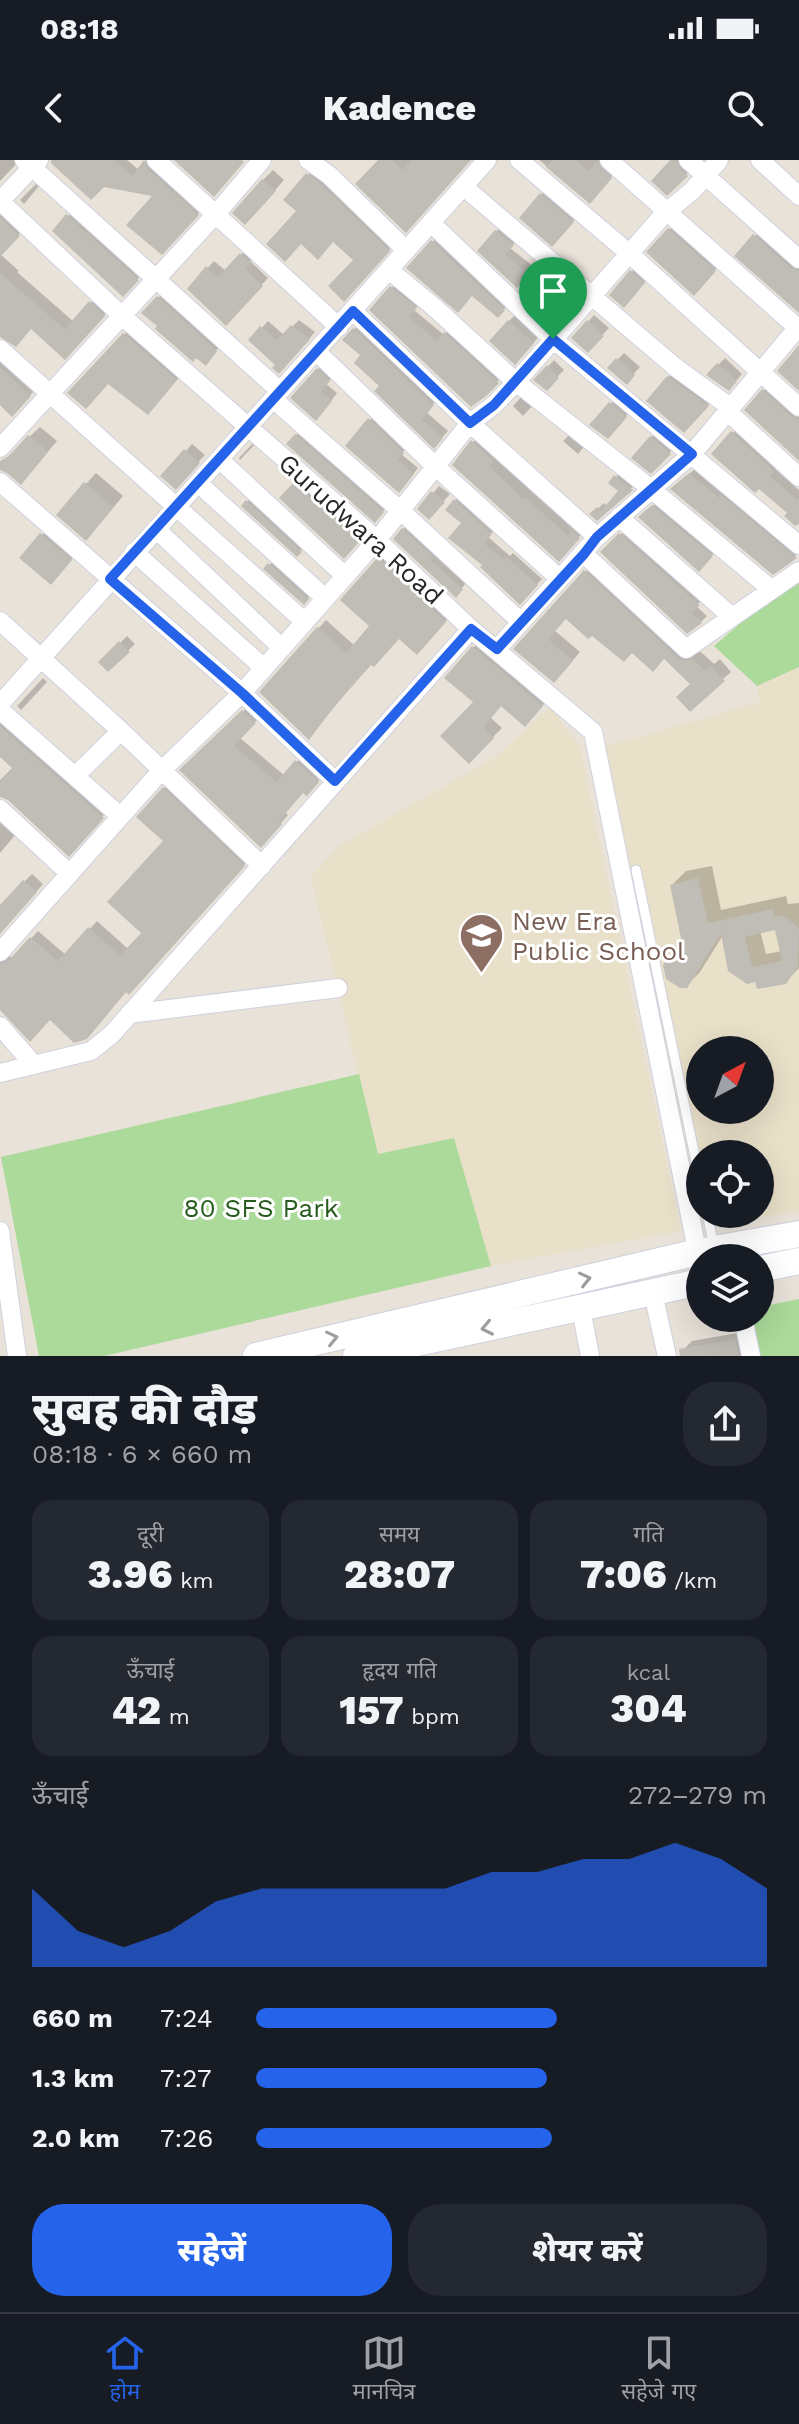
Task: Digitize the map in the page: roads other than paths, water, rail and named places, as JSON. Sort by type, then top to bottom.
[{"type":"main road","points":[[756,1244],[799,1234]]},
{"type":"main road","points":[[256,1356],[686,1260]]},
{"type":"main road","points":[[774,1266],[799,1261]]},
{"type":"main road","points":[[356,1356],[686,1285]]},
{"type":"street","points":[[156,160],[339,327]]},
{"type":"street","points":[[0,448],[262,160]]},
{"type":"street","points":[[308,160],[329,175],[406,250]]},
{"type":"street","points":[[519,160],[630,254],[799,407]]},
{"type":"street","points":[[497,649],[597,537],[692,454],[799,327],[665,213],[609,160]]},
{"type":"street","points":[[688,160],[799,259]]},
{"type":"street","points":[[0,952],[161,771],[242,693],[282,648],[377,540],[470,423],[494,405],[516,382],[665,213],[692,191],[719,160]]},
{"type":"street","points":[[760,160],[799,196]]},
{"type":"street","points":[[0,201],[32,162],[521,622]]},
{"type":"street","points":[[0,704],[246,427],[317,352],[431,223],[473,170],[592,298],[729,409],[799,477]]},
{"type":"street","name":"Gurudwara Road","points":[[0,201],[121,315],[377,540],[471,629],[593,732],[712,1244]]},
{"type":"street","points":[[431,223],[553,339],[799,545]]},
{"type":"street","points":[[389,270],[516,382],[771,589]]},
{"type":"street","points":[[353,311],[470,423],[597,537]]},
{"type":"street","points":[[0,349],[305,622]]},
{"type":"street","points":[[317,352],[436,467],[560,579]]},
{"type":"street","points":[[219,459],[345,576]]},
{"type":"street","points":[[0,482],[242,693],[335,781]]},
{"type":"street","points":[[198,483],[325,598]]},
{"type":"street","points":[[619,517],[731,616]]},
{"type":"street","points":[[156,529],[282,648]]},
{"type":"street","points":[[134,552],[264,668]]},
{"type":"street","points":[[584,554],[686,649],[799,571]]},
{"type":"street","points":[[0,621],[262,866]]},
{"type":"street","points":[[0,1073],[93,1050],[262,866],[471,629]]},
{"type":"street","points":[[0,710],[120,816]]},
{"type":"street","points":[[75,776],[121,731]]},
{"type":"street","points":[[0,809],[70,874]]},
{"type":"street","points":[[129,1014],[338,988]]},
{"type":"street","points":[[0,1026],[34,1065]]},
{"type":"street","points":[[0,1231],[17,1356]]},
{"type":"street","points":[[653,1293],[667,1356]]},
{"type":"street","points":[[581,1309],[590,1356]]},
{"type":"street","points":[[746,1332],[751,1356]]},
{"type":"lane","points":[[636,870],[692,1140]]},
{"type":"place","name":"New Era Public School","points":[[481,975]]},
{"type":"park label","name":"80 SFS Park","points":[[261,1208]]}]
